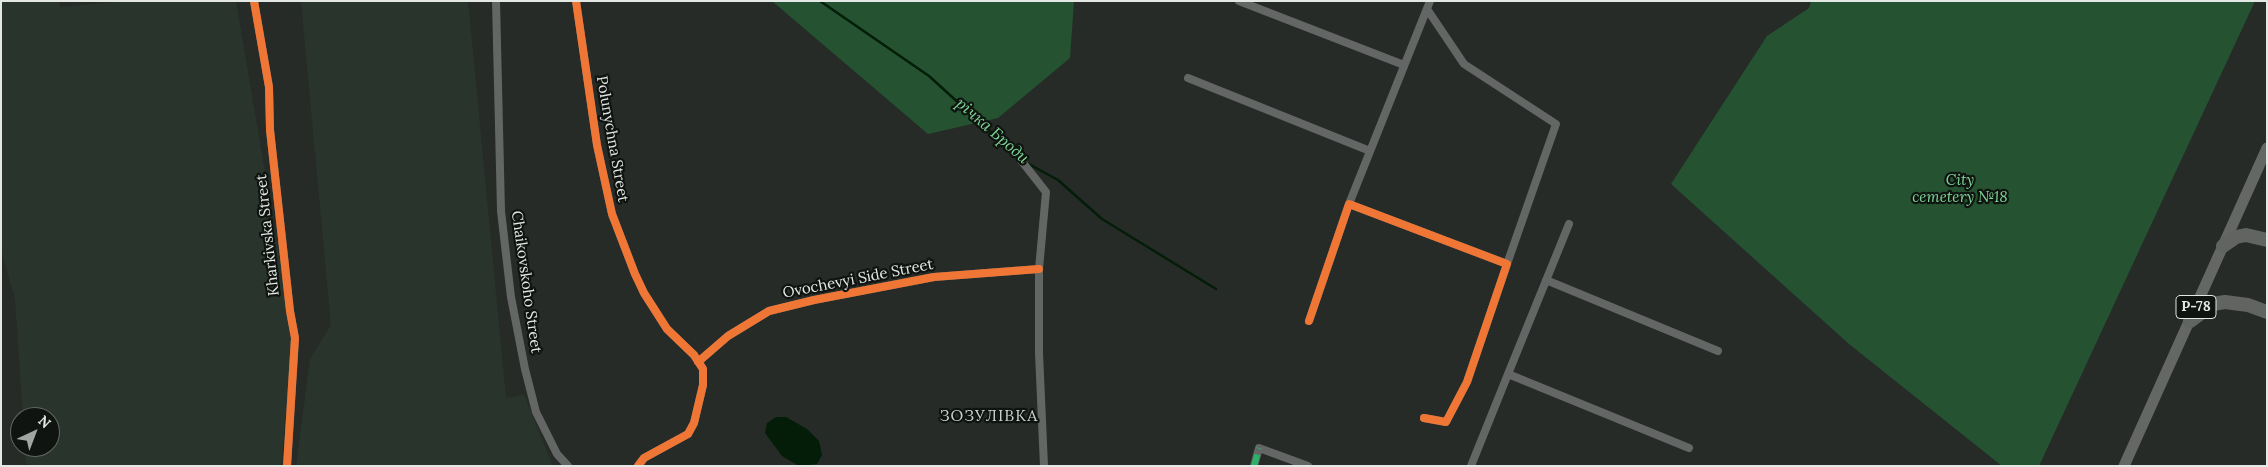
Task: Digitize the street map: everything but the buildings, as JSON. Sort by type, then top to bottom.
[{"type":"highway","points":[[2223,246],[2236,237],[2246,235],[2267,240]]},
{"type":"highway","points":[[2190,320],[2213,304],[2225,302],[2248,305],[2267,312]]},
{"type":"main road","name":"Р-78","points":[[2124,466],[2267,148]]},
{"type":"street","name":"Kharkivska Street","points":[[254,1],[269,87],[270,130],[290,311],[296,338],[287,466]]},
{"type":"street","points":[[256,10],[260,1]]},
{"type":"street","name":"Chaikovskoho Street","points":[[496,1],[501,211],[511,297],[525,370],[536,412],[554,448],[568,466]]},
{"type":"street","name":"Polunychna Street","points":[[576,1],[597,145],[612,214],[644,293],[668,329],[694,355],[702,369],[703,385],[694,423],[688,434],[644,458],[638,466]]},
{"type":"street","points":[[1239,1],[1404,65]]},
{"type":"street","points":[[1309,321],[1349,204],[1428,5]]},
{"type":"street","points":[[1424,418],[1446,422],[1467,382],[1556,124],[1464,64],[1428,5]]},
{"type":"street","points":[[1188,78],[1370,151]]},
{"type":"street","points":[[1020,159],[1046,192],[1039,269],[1039,352],[1044,466]]},
{"type":"street","points":[[1349,204],[1507,264]]},
{"type":"street","points":[[1471,466],[1569,224]]},
{"type":"street","name":"Ovochevyi Side Street","points":[[698,362],[728,336],[769,311],[814,300],[934,277],[1039,269]]},
{"type":"street","points":[[1546,280],[1718,351]]},
{"type":"street","points":[[1508,374],[1689,448]]},
{"type":"street","points":[[1254,466],[1260,448],[1308,466]]},
{"type":"street","points":[[634,466],[644,458]]},
{"type":"shaded area","points":[[1,1],[59,1],[60,7],[126,1],[236,1],[293,338],[281,466],[33,466],[26,463],[26,457],[60,457],[60,407],[22,407],[15,299],[1,251]]},
{"type":"shaded area","points":[[301,1],[468,1],[506,398],[524,395],[553,466],[296,466],[310,359],[331,325]]},
{"type":"shaded area","points":[[776,417],[786,417],[807,429],[819,441],[822,455],[817,464],[799,466],[782,456],[765,433],[767,423]]},
{"type":"green space","points":[[772,1],[1074,1],[1070,58],[998,118],[928,134]]},
{"type":"green space","name":"City cemetery №18","points":[[1811,1],[2255,1],[2039,466],[2002,466],[1849,344],[1671,184],[1767,36],[1809,8]]},
{"type":"waterway","name":"річка Броди","points":[[820,1],[929,76],[1018,157]]},
{"type":"waterway","name":"річка Броди","points":[[1027,163],[1058,180],[1102,219],[1216,289]]},
{"type":"marked path","points":[[1254,466],[1259,448]]},
{"type":"cycle path","points":[[254,1],[269,87],[270,130],[290,311],[295,338],[287,466]]},
{"type":"cycle path","points":[[576,1],[597,145],[612,214],[644,293],[667,329],[694,355],[703,369],[703,385],[694,423],[688,434],[644,458],[638,466]]},
{"type":"cycle path","points":[[1309,321],[1349,204],[1507,264],[1467,382],[1446,422],[1424,418]]},
{"type":"cycle path","points":[[698,362],[728,336],[769,311],[814,300],[934,277],[1039,269]]},
{"type":"district","name":"ЗОЗУЛІВКА","points":[[989,416]]}]
